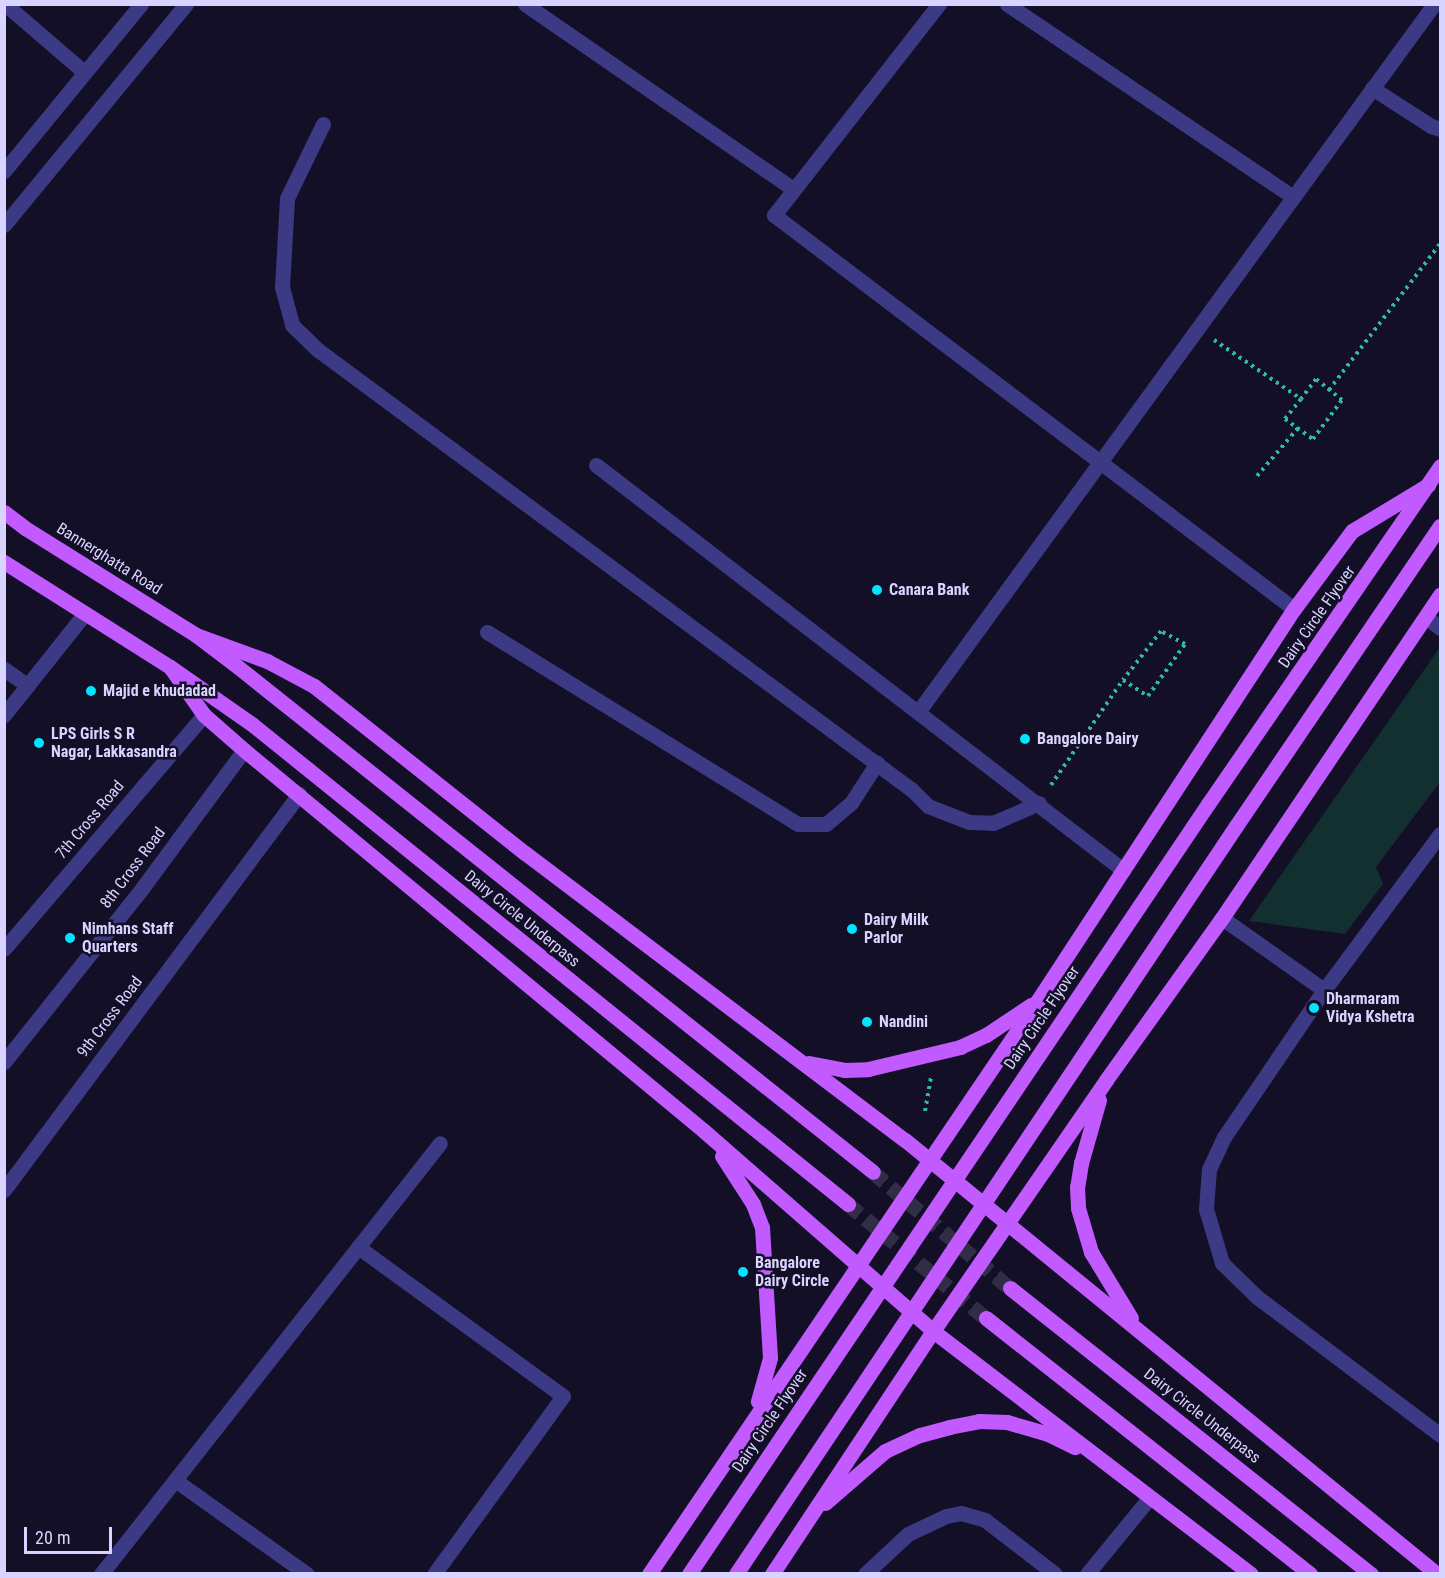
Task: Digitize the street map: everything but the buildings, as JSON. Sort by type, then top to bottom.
[{"type":"main road","name":"Dairy Circle Flyover","points":[[689,1574],[1208,804],[1376,564],[1440,466]]},
{"type":"main road","points":[[649,1574],[1038,1000],[1294,609],[1352,531],[1428,485]]},
{"type":"main road","name":"Bannerghatta Road","points":[[4,512],[25,528],[196,635]]},
{"type":"main road","points":[[736,1574],[1440,526]]},
{"type":"main road","points":[[4,562],[170,667],[204,715],[244,750],[704,1131],[933,1331],[1251,1574]]},
{"type":"main road","points":[[772,1574],[933,1331],[1106,1080],[1222,918],[1440,595]]},
{"type":"main road","points":[[196,635],[267,661],[314,686],[525,853],[803,1062],[1009,1223],[1437,1574]]},
{"type":"main road","name":"Dairy Circle Underpass","points":[[196,635],[873,1172]]},
{"type":"main road","name":"Dairy Circle Underpass","points":[[170,667],[253,725],[848,1204]]},
{"type":"main road","points":[[803,1062],[844,1070],[868,1069],[960,1047],[986,1035],[1038,1000]]},
{"type":"main road","points":[[1106,1080],[1086,1138],[1077,1187],[1078,1208],[1091,1252],[1136,1327]]},
{"type":"main road","points":[[704,1131],[736,1175],[753,1204],[762,1227],[770,1358],[753,1418]]},
{"type":"main road","name":"Dairy Circle Underpass","points":[[1010,1288],[1371,1574]]},
{"type":"main road","points":[[986,1318],[1310,1574]]},
{"type":"main road","points":[[808,1517],[885,1451],[920,1435],[949,1427],[979,1421],[1006,1422],[1048,1434],[1100,1458]]},
{"type":"street","points":[[6,4],[84,72]]},
{"type":"street","points":[[4,171],[141,4]]},
{"type":"street","points":[[4,225],[186,4]]},
{"type":"street","points":[[525,4],[545,10],[793,189]]},
{"type":"street","points":[[939,4],[774,215],[1294,609]]},
{"type":"street","points":[[1008,4],[1292,196]]},
{"type":"street","points":[[918,712],[1434,4]]},
{"type":"street","points":[[1372,88],[1431,126],[1440,129]]},
{"type":"street","points":[[323,124],[287,198],[282,287],[292,325],[318,350],[877,763],[912,790],[928,806],[969,822],[993,823],[1039,803]]},
{"type":"street","points":[[596,465],[1039,803],[1123,870]]},
{"type":"street","points":[[4,715],[85,613]]},
{"type":"street","points":[[1426,617],[1440,628]]},
{"type":"street","points":[[487,632],[798,824],[826,824],[851,803],[877,763]]},
{"type":"street","points":[[4,669],[28,686]]},
{"type":"street","name":"7th Cross Road","points":[[4,949],[204,715]]},
{"type":"street","name":"8th Cross Road","points":[[4,1062],[143,887],[244,750]]},
{"type":"street","name":"9th Cross Road","points":[[4,1190],[299,794]]},
{"type":"street","points":[[1440,834],[1324,990],[1224,1137],[1209,1169],[1206,1209],[1222,1263],[1257,1297],[1440,1435]]},
{"type":"street","points":[[1222,918],[1324,990]]},
{"type":"street","points":[[101,1574],[440,1143]]},
{"type":"street","points":[[358,1247],[563,1396],[434,1574]]},
{"type":"street","points":[[175,1480],[307,1574]]},
{"type":"street","points":[[1087,1574],[1150,1497]]},
{"type":"street","points":[[865,1574],[908,1534],[946,1516],[961,1514],[985,1521],[1055,1574]]},
{"type":"path","points":[[1329,390],[1440,244]]},
{"type":"path","points":[[1196,328],[1301,399]]},
{"type":"path","points":[[1316,379],[1329,390],[1342,400],[1313,439],[1285,419],[1316,379]]},
{"type":"path","points":[[1257,476],[1298,428]]},
{"type":"path","points":[[1039,803],[1123,680],[1161,631],[1185,644],[1148,696],[1123,680]]},
{"type":"path","points":[[925,1111],[932,1070]]},
{"type":"path","points":[[926,1103],[934,1111]]},
{"type":"green space","points":[[1440,647],[1440,782],[1376,867],[1383,884],[1345,934],[1249,921]]},
{"type":"tunnel","points":[[873,1172],[1010,1288]]},
{"type":"tunnel","points":[[848,1204],[986,1318]]},
{"type":"place","name":"Canara Bank","points":[[877,590]]},
{"type":"place","name":"Majid e khudadad","points":[[91,691]]},
{"type":"place","name":"Bangalore Dairy","points":[[1025,739]]},
{"type":"place","name":"LPS Girls S R Nagar, Lakkasandra","points":[[39,743]]},
{"type":"place","name":"Dairy Milk Parlor","points":[[852,929]]},
{"type":"place","name":"Nimhans Staff Quarters","points":[[70,938]]},
{"type":"place","name":"Dharmaram Vidya Kshetra","points":[[1314,1008]]},
{"type":"place","name":"Nandini","points":[[867,1022]]},
{"type":"place","name":"Bangalore Dairy Circle","points":[[743,1272]]}]
